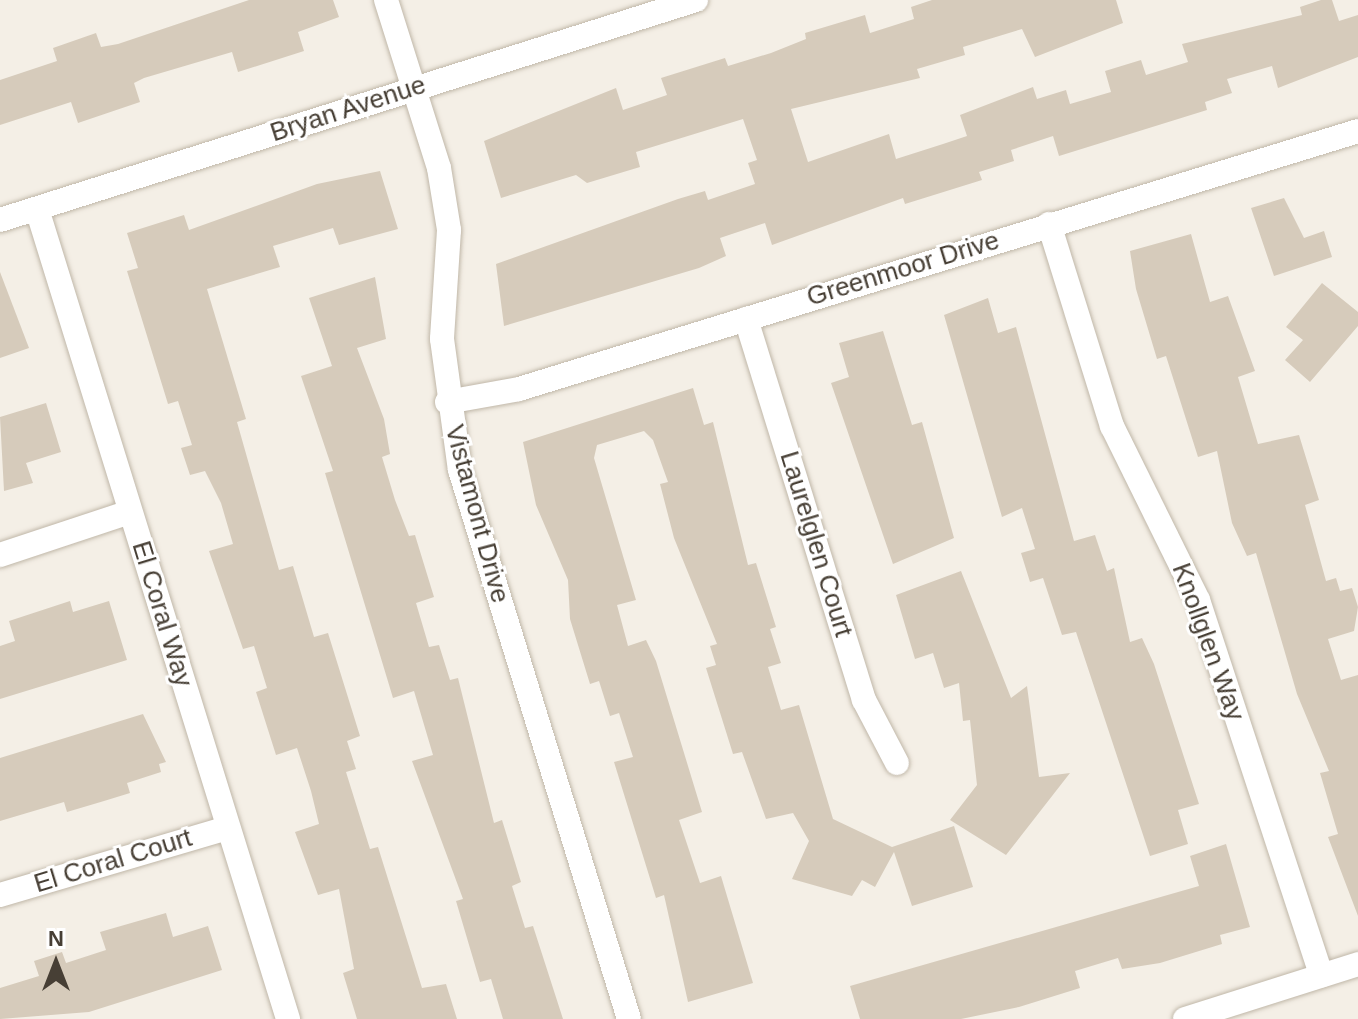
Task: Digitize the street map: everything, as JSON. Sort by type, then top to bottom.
[{"type":"street","name":"Vistamont Drive","points":[[386,0],[439,168],[449,230],[442,339],[447,402],[460,470],[629,1019]]},
{"type":"street","name":"Bryan Avenue","points":[[0,220],[696,0]]},
{"type":"street","name":"Greenmoor Drive","points":[[447,402],[519,389],[1358,131]]},
{"type":"street","name":"El Coral Way","points":[[37,209],[288,1019]]},
{"type":"street","name":"Knollglen Way","points":[[1049,224],[1112,426],[1198,600],[1321,975]]},
{"type":"street","name":"Laurelglen Court","points":[[746,319],[864,700],[897,763]]},
{"type":"street","points":[[0,555],[130,512]]},
{"type":"street","name":"El Coral Court","points":[[0,895],[227,828]]},
{"type":"street","points":[[1185,1019],[1358,964]]},
{"type":"building","points":[[249,0],[333,0],[339,17],[298,32],[304,51],[238,72],[232,52],[144,78],[134,83],[140,102],[78,123],[71,102],[0,125],[0,80],[57,61],[53,48],[96,33],[101,47],[118,44]]},
{"type":"building","points":[[932,0],[1116,0],[1123,23],[1035,57],[1022,29],[963,47],[965,55],[917,69],[920,78],[791,109],[808,162],[889,134],[896,159],[967,136],[960,115],[1033,87],[1037,99],[1066,90],[1070,104],[1111,92],[1105,71],[1141,60],[1146,75],[1188,62],[1182,44],[1302,15],[1300,7],[1321,0],[1332,0],[1339,21],[1358,15],[1358,57],[1278,88],[1272,66],[1227,79],[1232,93],[1205,102],[1207,110],[1059,156],[1053,136],[1011,150],[1014,161],[979,172],[982,180],[905,204],[903,198],[772,245],[765,223],[720,238],[726,256],[699,268],[504,326],[496,264],[678,199],[705,191],[708,200],[755,184],[748,163],[757,160],[743,119],[636,152],[640,167],[587,183],[576,175],[501,198],[484,141],[616,88],[623,110],[667,95],[661,78],[725,58],[728,66],[771,53],[806,39],[805,33],[865,15],[870,33],[914,19],[911,7]]},
{"type":"building","points":[[380,171],[398,229],[339,245],[333,228],[273,246],[280,267],[207,289],[246,419],[237,422],[279,570],[293,566],[314,637],[328,633],[360,736],[347,741],[356,769],[346,772],[370,849],[378,847],[422,988],[446,984],[457,1019],[357,1019],[343,973],[354,969],[339,889],[318,895],[295,832],[319,824],[311,791],[297,748],[276,755],[256,692],[267,688],[254,646],[243,649],[209,551],[233,544],[221,503],[205,471],[190,475],[181,448],[192,445],[178,401],[168,404],[127,271],[138,268],[127,233],[184,215],[189,230],[317,184]]},
{"type":"building","points":[[1284,198],[1304,238],[1324,231],[1332,257],[1274,276],[1251,208]]},
{"type":"building","points":[[1191,234],[1210,302],[1228,296],[1255,371],[1238,377],[1258,444],[1299,435],[1319,500],[1305,505],[1326,581],[1336,578],[1340,591],[1352,588],[1358,607],[1354,631],[1328,639],[1341,680],[1358,675],[1358,916],[1328,837],[1338,834],[1320,773],[1329,771],[1297,694],[1256,553],[1247,556],[1232,523],[1217,451],[1198,457],[1166,356],[1157,359],[1136,289],[1130,251]]},
{"type":"building","points":[[0,272],[29,348],[0,358]]},
{"type":"building","points":[[375,277],[386,339],[357,348],[384,419],[390,454],[382,457],[395,500],[409,536],[415,535],[434,597],[416,603],[429,647],[439,645],[450,680],[458,678],[494,823],[502,820],[521,882],[512,886],[525,928],[533,926],[563,1019],[503,1019],[491,979],[480,982],[456,901],[463,899],[412,761],[433,755],[414,691],[393,698],[325,473],[333,471],[301,376],[332,366],[309,298]]},
{"type":"building","points":[[1322,283],[1358,312],[1358,326],[1310,382],[1285,360],[1303,340],[1286,327]]},
{"type":"building","points":[[988,298],[998,333],[1016,327],[1074,541],[1095,535],[1107,571],[1114,568],[1130,642],[1142,638],[1154,664],[1199,804],[1178,810],[1188,844],[1150,856],[1076,632],[1062,635],[1043,578],[1030,582],[1021,553],[1035,549],[1022,508],[1002,517],[944,315]]},
{"type":"building","points":[[883,331],[912,425],[922,422],[954,538],[893,564],[831,383],[849,377],[839,343]]},
{"type":"building","points":[[693,388],[704,425],[713,422],[748,565],[756,563],[776,627],[770,629],[781,663],[768,667],[781,710],[799,705],[833,819],[892,847],[954,826],[973,887],[912,906],[894,852],[875,887],[862,880],[852,896],[792,879],[809,841],[793,813],[766,819],[742,752],[733,754],[706,668],[716,665],[710,646],[717,644],[674,538],[660,484],[668,482],[653,440],[644,431],[597,445],[594,458],[636,600],[617,605],[628,646],[646,640],[656,661],[702,812],[679,820],[700,883],[721,876],[753,983],[688,1002],[664,895],[656,898],[614,762],[633,757],[619,713],[610,716],[599,681],[590,684],[570,619],[568,580],[536,505],[523,442]]},
{"type":"building","points":[[46,403],[61,452],[26,463],[33,483],[4,491],[0,417]]},
{"type":"building","points":[[961,571],[1011,698],[1027,686],[1039,777],[1070,773],[1006,855],[950,820],[977,785],[970,720],[963,721],[959,683],[944,688],[933,653],[915,659],[896,595]]},
{"type":"building","points":[[70,601],[73,612],[109,601],[127,660],[0,699],[0,646],[15,641],[9,621]]},
{"type":"building","points":[[143,714],[166,762],[159,764],[161,772],[127,783],[130,793],[104,801],[67,812],[64,802],[0,821],[0,758]]},
{"type":"building","points":[[1226,844],[1250,927],[1220,935],[1222,944],[1160,963],[1122,969],[1118,958],[1075,971],[1080,988],[1019,1007],[961,1019],[860,1019],[850,986],[1199,886],[1190,856]]},
{"type":"building","points":[[166,913],[173,937],[208,926],[222,970],[89,1012],[0,1019],[0,988],[39,976],[34,961],[62,952],[66,963],[106,950],[100,932]]}]
